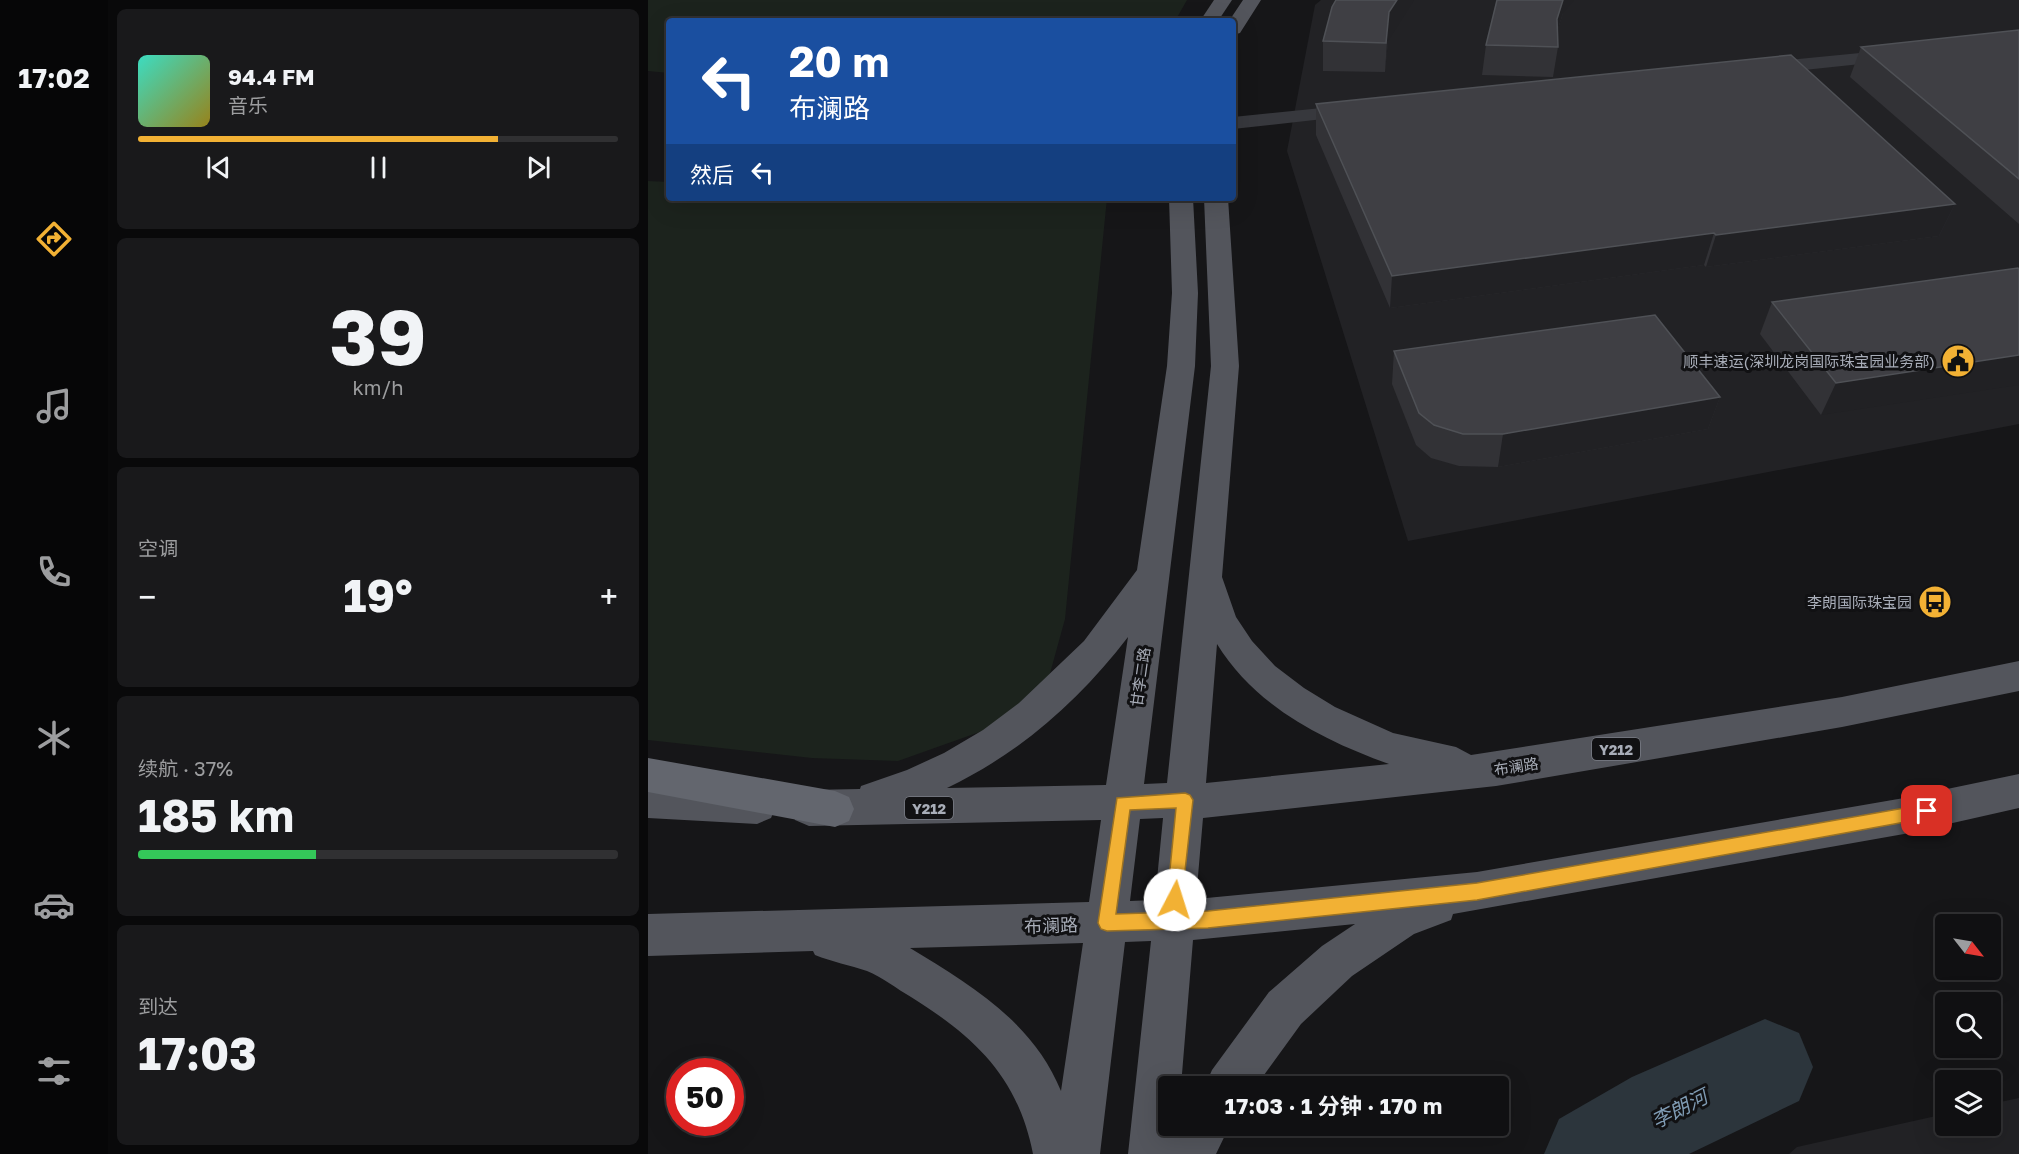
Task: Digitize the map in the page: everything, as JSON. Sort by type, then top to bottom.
[{"type":"highway","points":[[648,775],[835,810]]},
{"type":"main road","points":[[1211,18],[1223,0]]},
{"type":"main road","points":[[1236,24],[1252,0]]},
{"type":"main road","name":"甘李二路","points":[[1076,1154],[1181,366],[1185,293],[1181,201]]},
{"type":"main road","points":[[1152,1154],[1225,366],[1223,292],[1216,201]]},
{"type":"main road","points":[[835,810],[909,789],[977,753],[1040,708],[1091,660],[1128,613],[1154,570]]},
{"type":"main road","points":[[1206,574],[1222,624],[1251,665],[1296,702],[1358,736],[1427,760],[1496,769]]},
{"type":"main road","name":"布澜路","points":[[648,801],[835,810],[1185,800],[1496,769],[1842,712],[2019,676]]},
{"type":"main road","name":"布澜路","points":[[648,935],[1208,919],[1477,892],[1904,816],[2019,790]]},
{"type":"main road","points":[[1235,1076],[1285,1008],[1337,962],[1401,918],[1477,892]]},
{"type":"main road","points":[[802,932],[878,954],[934,987],[994,1030],[1029,1073],[1053,1129],[1057,1154]]},
{"type":"main road","points":[[1189,1154],[1200,1136]]},
{"type":"lane","points":[[1734,72],[1924,52]]},
{"type":"lane","points":[[1236,123],[1378,108]]},
{"type":"shaded area","points":[[648,0],[1187,0],[1177,18],[666,18],[666,73],[648,71]]},
{"type":"shaded area","points":[[1321,0],[2019,0],[2019,424],[1408,541],[1287,151],[1315,5]]},
{"type":"shaded area","points":[[648,181],[666,182],[666,201],[1107,201],[1065,619],[1049,677],[1002,724],[898,761],[812,758],[648,740]]},
{"type":"shaded area","points":[[2019,1098],[2019,1154],[1789,1154],[1797,1147],[1935,1116],[1935,1136],[2001,1136],[2001,1102]]},
{"type":"building","points":[[1336,0],[1397,0],[1389,12],[1386,43],[1323,41]]},
{"type":"building","points":[[1497,0],[1563,0],[1557,19],[1558,47],[1486,45]]},
{"type":"building","points":[[2019,30],[2019,179],[1861,47]]},
{"type":"building","points":[[1791,55],[1955,204],[1716,235],[1714,233],[1392,276],[1316,104]]},
{"type":"building","points":[[2018,268],[2019,355],[1836,383],[1772,302]]},
{"type":"building","points":[[1655,315],[1720,397],[1503,434],[1463,434],[1434,425],[1419,413],[1394,351]]},
{"type":"waterway","name":"李朗河","points":[[1594,1154],[1667,1112],[1765,1067]]},
{"type":"place","name":"顺丰速运(深圳龙岗国际珠宝园业务部)","points":[[1958,361]]},
{"type":"place","name":"李朗国际珠宝园","points":[[1935,602]]},
{"type":"route","points":[[1175,900],[1185,800],[1123,803],[1107,923],[1208,919],[1477,892],[1927,811]]}]
